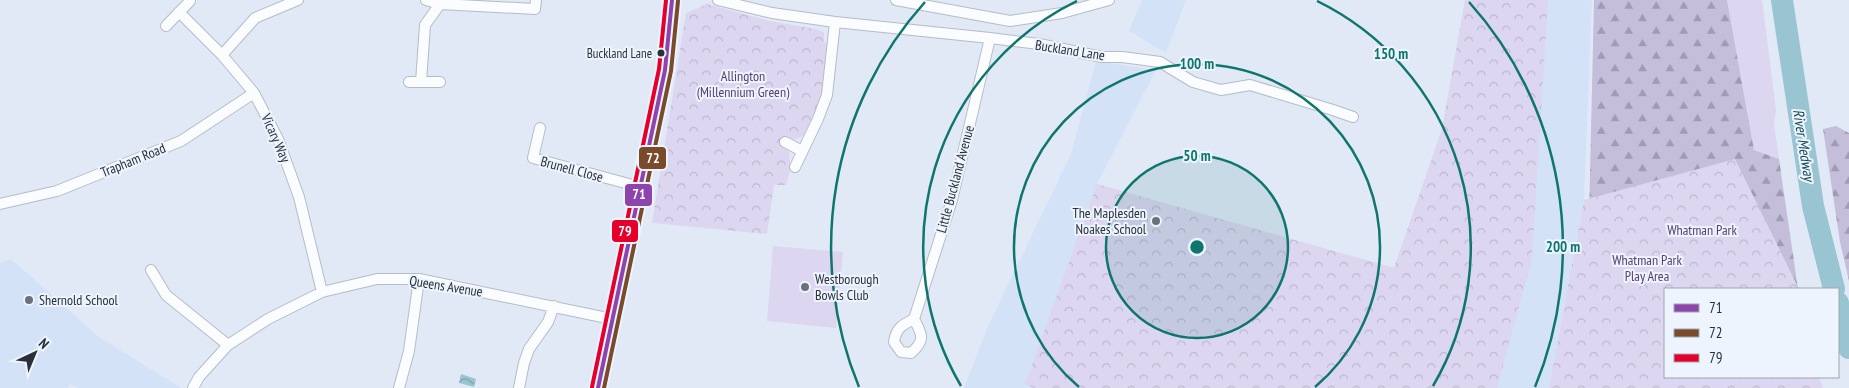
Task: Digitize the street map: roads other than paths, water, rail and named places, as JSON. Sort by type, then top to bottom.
[{"type":"main road","points":[[598,388],[665,70],[672,0]]},
{"type":"street","points":[[222,55],[255,18],[298,0]]},
{"type":"street","points":[[426,0],[440,4],[535,9],[536,0]]},
{"type":"street","name":"Buckland Lane","points":[[718,0],[772,13],[835,22],[1039,44],[1102,57],[1122,57],[1160,62],[1193,82],[1222,90],[1250,85],[1333,110],[1353,118]]},
{"type":"street","name":"Buckland Lane","points":[[896,0],[1010,20],[1062,13],[1109,0]]},
{"type":"street","points":[[166,26],[190,1]]},
{"type":"street","points":[[421,82],[424,25],[440,4]]},
{"type":"street","name":"Vicary Way","points":[[179,12],[222,55],[254,92],[278,139],[299,198],[322,292]]},
{"type":"street","points":[[795,167],[818,119],[827,95],[835,22]]},
{"type":"street","name":"Little Buckland Avenue","points":[[914,318],[952,200],[990,38]]},
{"type":"street","points":[[409,82],[440,82]]},
{"type":"street","name":"Trapham Road","points":[[0,204],[57,191],[181,141],[254,92]]},
{"type":"street","name":"Brunell Close","points":[[540,128],[533,158],[640,187]]},
{"type":"street","points":[[785,142],[802,151]]},
{"type":"street","points":[[151,270],[166,295],[228,344]]},
{"type":"street","name":"Queens Avenue","points":[[193,388],[199,378],[228,344],[268,319],[322,292],[377,278],[419,279],[612,319]]},
{"type":"street","points":[[399,388],[409,351],[419,279]]},
{"type":"street","points":[[520,388],[524,363],[530,349],[548,322],[554,306]]},
{"type":"water","points":[[461,374],[476,379],[474,387],[459,383]]},
{"type":"waterway","name":"River Medway","points":[[1782,0],[1813,206],[1834,288]]},
{"type":"waterway","name":"River Medway","points":[[1839,307],[1849,348]]},
{"type":"place","name":"Buckland Lane","points":[[661,53]]},
{"type":"place","name":"The Maplesden Noakes School","points":[[1156,221]]},
{"type":"place","name":"Westborough Bowls Club","points":[[805,287]]},
{"type":"place","name":"Shernold School","points":[[29,300]]},
{"type":"park label","name":"Allington (Millennium Green)","points":[[743,84]]},
{"type":"park label","name":"Whatman Park","points":[[1702,230]]},
{"type":"park label","name":"Whatman Park Play Area","points":[[1647,268]]}]
